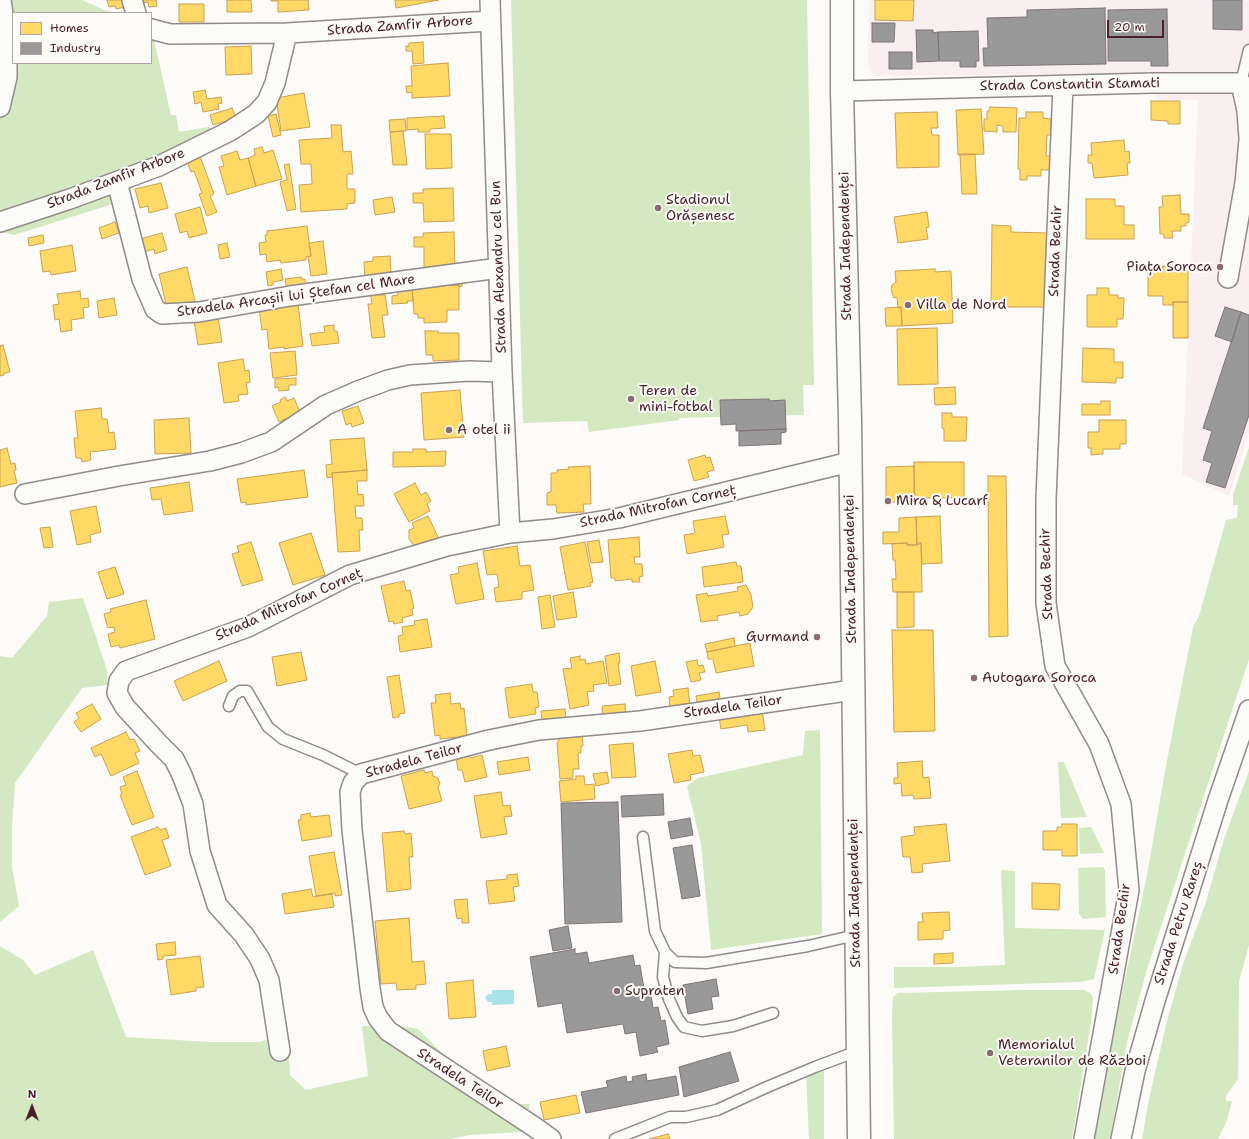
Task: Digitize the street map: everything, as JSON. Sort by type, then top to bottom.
[{"type":"main road","name":"Strada Independenței","points":[[842,0],[842,91],[850,462],[859,1139]]},
{"type":"street","points":[[0,107],[8,76],[7,42],[1,0]]},
{"type":"street","points":[[132,0],[136,12]]},
{"type":"street","name":"Strada Alexandru cel Bun","points":[[490,0],[502,372],[510,533]]},
{"type":"street","name":"Strada Zamfir Arbore","points":[[152,29],[170,34],[287,33],[490,21]]},
{"type":"street","name":"Strada Zamfir Arbore","points":[[0,222],[159,166],[230,130],[256,114],[267,102],[276,83],[287,33]]},
{"type":"street","name":"Strada Constantin Stamati","points":[[842,91],[1152,83],[1241,83]]},
{"type":"street","points":[[1228,278],[1245,183],[1249,139],[1247,111],[1241,83]]},
{"type":"street","name":"Strada Bechir","points":[[1063,86],[1046,499],[1046,603],[1056,666],[1099,744],[1121,804],[1129,890],[1084,1139]]},
{"type":"street","name":"Stradela Arcașii lui Ștefan cel Mare","points":[[117,182],[142,278],[155,309],[162,314],[199,312],[290,296],[499,268]]},
{"type":"street","points":[[25,494],[119,476],[210,461],[241,453],[271,442],[326,405],[388,380],[410,375],[469,371],[502,372]]},
{"type":"street","name":"Strada Mitrofan Corneț","points":[[280,1051],[269,980],[260,959],[244,935],[217,905],[200,851],[193,804],[182,775],[174,759],[125,707],[117,693],[119,681],[126,671],[248,627],[350,575],[448,546],[510,533],[620,518],[850,462]]},
{"type":"street","name":"Stradela Teilor","points":[[551,1139],[388,1031],[378,1018],[373,1007],[370,988],[350,805],[350,792],[353,783],[361,774],[489,740],[539,730],[640,721],[853,690]]},
{"type":"street","name":"Strada Petru Rareș","points":[[1121,1139],[1136,1071],[1155,1001],[1218,800],[1249,710]]},
{"type":"lane","points":[[1241,83],[1249,50]]},
{"type":"lane","points":[[229,706],[233,696],[240,691],[247,691],[268,727],[283,739],[361,774]]},
{"type":"lane","points":[[643,837],[655,931],[665,952],[675,962],[706,963],[801,948],[856,935]]},
{"type":"lane","points":[[665,952],[663,977],[669,999],[677,1017],[684,1027],[702,1031],[733,1026],[773,1013]]},
{"type":"lane","points":[[615,1139],[670,1117],[686,1117],[717,1110],[788,1078],[858,1052]]},
{"type":"shaded area","name":"Piața Soroca","points":[[869,0],[1249,0],[1249,433],[1229,496],[1182,474],[1198,100],[1156,101],[1158,73],[876,76],[868,69]]},
{"type":"green space","points":[[0,0],[82,0],[104,10],[113,12],[12,12],[12,64],[152,64],[152,39],[154,40],[171,115],[176,115],[179,132],[209,127],[222,141],[129,189],[113,204],[14,235],[0,232]]},
{"type":"green space","name":"Stadionul Orășenesc","points":[[511,0],[807,0],[814,385],[803,385],[804,415],[679,418],[679,420],[589,432],[587,421],[523,423]]},
{"type":"green space","points":[[1249,447],[1249,659],[1147,969],[1127,1042],[1110,1139],[1095,1139],[1117,1017],[1147,875],[1193,627],[1199,616],[1226,520],[1237,518],[1238,505],[1233,505],[1233,495]]},
{"type":"green space","points":[[83,598],[107,670],[108,685],[82,688],[15,783],[12,826],[12,867],[19,906],[0,922],[0,656],[12,658],[47,616],[49,602]]},
{"type":"green space","points":[[820,730],[822,934],[711,950],[701,844],[687,786],[698,778],[803,755],[805,731]]},
{"type":"green space","points":[[1058,762],[1064,762],[1087,817],[1061,818]]},
{"type":"green space","points":[[1249,771],[1249,945],[1239,981],[1238,1079],[1226,1096],[1226,1101],[1232,1101],[1227,1120],[1218,1139],[1142,1139],[1149,1099],[1167,1021],[1183,964],[1205,905],[1224,839]]},
{"type":"green space","points":[[1091,827],[1104,853],[1080,854],[1079,828]]},
{"type":"green space","points":[[1103,867],[1105,870],[1106,917],[1083,919],[1079,914],[1078,868]]},
{"type":"green space","points":[[1001,870],[1015,871],[1015,928],[1105,930],[1094,979],[1080,982],[894,988],[894,967],[1005,965]]},
{"type":"green space","points":[[0,946],[23,960],[35,975],[93,950],[126,1037],[210,1042],[260,1042],[288,1033],[290,1075],[306,1090],[368,1076],[362,1026],[399,1026],[418,1029],[440,1051],[469,1074],[517,1104],[530,1104],[522,1132],[470,1135],[450,1139],[0,1139]]},
{"type":"green space","points":[[1084,990],[1090,993],[1093,997],[1091,1023],[1072,1139],[894,1139],[893,997],[898,993]]},
{"type":"green space","points":[[824,1070],[824,1139],[809,1139],[806,1073]]},
{"type":"water","points":[[492,990],[514,990],[514,1004],[492,1005],[492,1002],[488,1002],[485,998],[488,994],[492,994]]},
{"type":"building: Homes","points":[[107,0],[124,0],[126,7],[116,9],[115,6],[109,7]]},
{"type":"building: Homes","points":[[140,0],[156,0],[157,6],[149,7],[148,2],[141,3]]},
{"type":"building: Homes","points":[[227,0],[251,0],[252,12],[227,12]]},
{"type":"building: Homes","points":[[271,0],[308,0],[309,10],[278,12],[278,1]]},
{"type":"building: Homes","points":[[395,0],[439,0],[396,8]]},
{"type":"building: Homes","points":[[875,0],[914,0],[913,21],[875,20]]},
{"type":"building: Homes","points":[[179,4],[204,4],[204,22],[179,22]]},
{"type":"building: Homes","points":[[423,42],[424,63],[413,64],[412,51],[406,51],[406,46],[409,46],[409,43]]},
{"type":"building: Homes","points":[[251,46],[252,74],[226,75],[225,47]]},
{"type":"building: Homes","points":[[448,63],[450,96],[412,98],[412,92],[407,93],[406,86],[412,86],[411,66]]},
{"type":"building: Homes","points":[[205,90],[207,99],[221,97],[222,103],[218,104],[219,109],[203,112],[201,102],[195,104],[193,92]]},
{"type":"building: Homes","points":[[304,93],[310,127],[281,131],[276,98]]},
{"type":"building: Homes","points":[[1151,101],[1180,101],[1180,124],[1168,124],[1168,121],[1151,120]]},
{"type":"building: Homes","points":[[990,107],[1017,108],[1016,132],[1003,132],[1003,126],[997,125],[997,132],[984,131],[984,119],[987,119],[987,111],[989,111]]},
{"type":"building: Homes","points":[[232,108],[236,118],[213,125],[210,115]]},
{"type":"building: Homes","points":[[981,109],[984,154],[958,155],[956,110]]},
{"type":"building: Homes","points":[[937,112],[938,128],[931,128],[932,135],[939,135],[939,167],[897,168],[895,113]]},
{"type":"building: Homes","points":[[1026,112],[1043,112],[1043,118],[1051,119],[1051,135],[1047,135],[1046,156],[1051,156],[1051,170],[1041,170],[1041,176],[1027,176],[1027,180],[1020,180],[1020,169],[1018,169],[1019,118],[1026,118]]},
{"type":"building: Homes","points":[[276,114],[281,135],[273,137],[268,116]]},
{"type":"building: Homes","points":[[444,116],[445,128],[430,129],[430,132],[418,132],[418,129],[407,130],[407,118]]},
{"type":"building: Homes","points":[[405,119],[406,131],[390,132],[389,120]]},
{"type":"building: Homes","points":[[331,125],[341,125],[343,152],[351,151],[353,174],[347,174],[347,189],[355,189],[355,203],[347,204],[347,209],[301,212],[299,185],[312,184],[311,164],[301,164],[299,140],[332,138]]},
{"type":"building: Homes","points":[[403,131],[407,165],[393,165],[390,132]]},
{"type":"building: Homes","points":[[425,134],[451,134],[452,168],[426,169]]},
{"type":"building: Homes","points":[[1124,140],[1125,152],[1129,151],[1130,163],[1127,163],[1128,175],[1094,178],[1092,163],[1088,163],[1088,155],[1092,155],[1091,143]]},
{"type":"building: Homes","points":[[262,147],[264,153],[273,150],[282,179],[256,186],[248,158],[255,155],[254,149]]},
{"type":"building: Homes","points":[[198,151],[214,194],[210,196],[217,212],[207,216],[199,194],[202,193],[194,171],[191,172],[186,158]]},
{"type":"building: Homes","points":[[237,151],[240,160],[248,158],[256,186],[227,195],[219,167],[224,166],[221,156]]},
{"type":"building: Homes","points":[[960,154],[975,154],[977,194],[962,194]]},
{"type":"building: Homes","points":[[289,164],[296,209],[287,211],[280,182],[287,180],[284,165]]},
{"type":"building: Homes","points":[[161,183],[168,208],[149,213],[148,206],[140,208],[135,189]]},
{"type":"building: Homes","points":[[453,188],[454,221],[424,222],[423,203],[413,203],[413,193],[423,193],[423,189]]},
{"type":"building: Homes","points":[[1180,195],[1181,214],[1189,214],[1189,222],[1186,223],[1186,226],[1181,226],[1181,231],[1172,231],[1173,238],[1164,238],[1164,234],[1160,234],[1159,207],[1163,207],[1162,196]]},
{"type":"building: Homes","points":[[392,197],[395,212],[375,215],[373,200]]},
{"type":"building: Homes","points":[[1086,199],[1115,199],[1115,206],[1124,206],[1124,225],[1134,225],[1134,239],[1086,239]]},
{"type":"building: Homes","points":[[200,207],[207,233],[189,238],[187,231],[180,233],[175,214]]},
{"type":"building: Homes","points":[[927,212],[929,227],[926,228],[928,239],[898,243],[894,217]]},
{"type":"building: Homes","points":[[115,222],[119,233],[102,239],[99,228]]},
{"type":"building: Homes","points":[[992,225],[1011,226],[1011,232],[1047,233],[1047,307],[991,307]]},
{"type":"building: Homes","points":[[307,226],[311,256],[306,257],[306,260],[281,263],[280,260],[267,262],[266,254],[260,255],[259,243],[266,242],[265,235],[267,235],[267,231]]},
{"type":"building: Homes","points":[[454,232],[455,267],[424,268],[424,247],[414,247],[414,237],[423,237],[423,233]]},
{"type":"building: Homes","points":[[162,233],[167,250],[155,254],[154,249],[144,252],[140,239]]},
{"type":"building: Homes","points":[[43,235],[44,243],[29,246],[28,238]]},
{"type":"building: Homes","points":[[323,241],[327,274],[311,276],[308,257],[311,256],[309,243]]},
{"type":"building: Homes","points":[[227,243],[230,257],[220,259],[218,245]]},
{"type":"building: Homes","points":[[72,245],[76,271],[51,275],[50,271],[43,272],[40,251]]},
{"type":"building: Homes","points":[[390,256],[391,273],[389,273],[389,277],[365,279],[364,262],[373,261],[373,257]]},
{"type":"building: Homes","points":[[1163,266],[1188,266],[1188,302],[1173,302],[1173,305],[1163,305],[1163,296],[1148,296],[1148,268],[1163,268]]},
{"type":"building: Homes","points":[[187,267],[195,301],[167,308],[159,274]]},
{"type":"building: Homes","points":[[281,269],[283,280],[273,282],[273,285],[268,286],[266,272]]},
{"type":"building: Homes","points":[[935,269],[935,272],[951,271],[953,323],[902,326],[901,307],[898,308],[897,297],[894,298],[891,290],[892,285],[896,282],[895,271]]},
{"type":"building: Homes","points":[[301,277],[302,279],[305,279],[306,289],[287,292],[285,279]]},
{"type":"building: Homes","points":[[464,279],[462,286],[459,287],[459,285],[431,286]]},
{"type":"building: Homes","points":[[459,285],[459,310],[447,310],[447,322],[424,323],[424,318],[418,318],[418,314],[414,314],[412,287]]},
{"type":"building: Homes","points":[[397,287],[412,287],[413,301],[407,301],[408,303],[392,304],[392,296],[398,295]]},
{"type":"building: Homes","points":[[1097,288],[1109,288],[1109,295],[1118,295],[1118,298],[1124,298],[1123,319],[1117,319],[1117,327],[1087,327],[1087,295],[1097,295]]},
{"type":"building: Homes","points":[[379,289],[379,295],[385,295],[388,315],[382,315],[385,337],[372,338],[368,304],[372,304],[370,290]]},
{"type":"building: Homes","points":[[80,291],[81,299],[88,298],[89,307],[83,308],[84,318],[71,320],[72,330],[61,332],[59,319],[55,320],[53,305],[59,304],[57,294]]},
{"type":"building: Homes","points":[[114,298],[117,315],[99,318],[97,301]]},
{"type":"building: Homes","points":[[1173,302],[1188,302],[1188,338],[1173,338]]},
{"type":"building: Homes","points":[[271,303],[272,310],[278,309],[278,306],[298,303],[303,346],[284,349],[284,347],[269,349],[267,329],[262,330],[259,308]]},
{"type":"building: Homes","points":[[901,307],[902,326],[886,326],[885,308]]},
{"type":"building: Homes","points":[[217,311],[222,342],[198,345],[193,315]]},
{"type":"building: Homes","points":[[334,325],[334,331],[337,331],[339,343],[312,346],[310,334],[325,332],[324,326]]},
{"type":"building: Homes","points":[[937,328],[938,384],[898,385],[897,329]]},
{"type":"building: Homes","points":[[425,331],[438,331],[438,333],[459,333],[459,360],[433,361],[433,355],[426,355]]},
{"type":"building: Homes","points":[[3,345],[10,372],[4,373],[4,375],[0,376],[0,346]]},
{"type":"building: Homes","points":[[1083,348],[1114,349],[1114,362],[1123,362],[1123,378],[1116,378],[1116,383],[1082,382]]},
{"type":"building: Homes","points":[[295,351],[297,375],[273,378],[270,353]]},
{"type":"building: Homes","points":[[243,359],[245,371],[249,370],[250,382],[246,383],[248,394],[238,395],[239,401],[224,403],[218,363]]},
{"type":"building: Homes","points":[[296,378],[296,385],[289,385],[289,390],[279,391],[278,387],[275,388],[275,379]]},
{"type":"building: Homes","points":[[955,387],[956,404],[935,405],[934,388]]},
{"type":"building: Homes","points":[[460,390],[464,437],[424,440],[421,393]]},
{"type":"building: Homes","points":[[285,397],[287,401],[294,398],[300,412],[279,422],[272,406],[281,402],[280,400]]},
{"type":"building: Homes","points":[[1101,401],[1110,401],[1110,415],[1082,415],[1082,404],[1101,404]]},
{"type":"building: Homes","points":[[358,406],[364,423],[352,427],[351,423],[346,425],[342,411]]},
{"type":"building: Homes","points":[[101,408],[102,419],[107,419],[109,433],[114,432],[116,449],[90,452],[91,460],[82,462],[81,458],[76,458],[74,438],[78,438],[75,411]]},
{"type":"building: Homes","points":[[942,413],[952,413],[952,417],[967,417],[966,441],[944,441]]},
{"type":"building: Homes","points":[[189,418],[191,453],[155,454],[154,420]]},
{"type":"building: Homes","points":[[1099,420],[1126,420],[1126,444],[1120,444],[1120,449],[1103,449],[1103,454],[1091,455],[1091,448],[1088,448],[1088,432],[1099,432]]},
{"type":"building: Homes","points":[[364,438],[367,470],[332,473],[332,477],[327,478],[326,465],[332,464],[330,440]]},
{"type":"building: Homes","points":[[7,448],[11,464],[15,463],[16,470],[14,471],[17,483],[0,487],[0,450]]},
{"type":"building: Homes","points":[[413,449],[426,449],[426,452],[446,451],[445,466],[393,467],[393,452],[413,452]]},
{"type":"building: Homes","points":[[705,455],[706,458],[710,457],[714,470],[707,472],[709,477],[694,481],[688,460]]},
{"type":"building: Homes","points":[[914,462],[964,462],[964,498],[914,498]]},
{"type":"building: Homes","points":[[590,466],[591,504],[583,504],[584,512],[557,513],[556,505],[547,505],[547,493],[551,492],[551,473],[557,473],[557,470],[569,469],[568,467]]},
{"type":"building: Homes","points":[[914,466],[915,504],[904,505],[904,502],[886,502],[886,467]]},
{"type":"building: Homes","points":[[304,470],[308,497],[246,505],[246,502],[241,503],[237,479]]},
{"type":"building: Homes","points":[[367,470],[367,481],[357,481],[358,495],[363,494],[364,506],[355,506],[356,518],[362,518],[363,530],[359,530],[360,551],[338,552],[332,473]]},
{"type":"building: Homes","points":[[988,476],[1006,476],[1008,636],[989,637]]},
{"type":"building: Homes","points":[[189,482],[193,511],[164,515],[161,499],[152,500],[150,488]]},
{"type":"building: Homes","points":[[415,483],[421,495],[426,492],[431,501],[427,504],[430,511],[409,522],[394,494]]},
{"type":"building: Homes","points":[[96,506],[101,532],[90,535],[91,542],[77,545],[70,511]]},
{"type":"building: Homes","points":[[428,516],[439,539],[414,546],[409,539],[409,530],[414,528],[412,523]]},
{"type":"building: Homes","points":[[725,516],[729,534],[722,535],[724,547],[687,554],[684,535],[695,533],[693,521]]},
{"type":"building: Homes","points":[[940,516],[942,563],[922,564],[921,543],[917,545],[916,517]]},
{"type":"building: Homes","points":[[916,517],[917,545],[907,545],[907,543],[883,544],[883,532],[899,532],[899,518]]},
{"type":"building: Homes","points":[[50,527],[53,547],[44,548],[40,528]]},
{"type":"building: Homes","points":[[311,533],[325,575],[293,585],[279,543]]},
{"type":"building: Homes","points":[[639,537],[640,557],[634,557],[635,564],[642,564],[643,576],[639,577],[640,582],[632,582],[632,579],[615,581],[615,578],[611,578],[608,540]]},
{"type":"building: Homes","points":[[599,540],[603,562],[591,563],[587,542]]},
{"type":"building: Homes","points":[[251,542],[263,580],[242,586],[232,554],[239,552],[237,546]]},
{"type":"building: Homes","points":[[585,542],[593,582],[590,583],[591,586],[568,590],[560,547]]},
{"type":"building: Homes","points":[[907,543],[907,545],[917,545],[917,543],[921,543],[922,592],[893,592],[892,579],[896,579],[892,544]]},
{"type":"building: Homes","points":[[517,546],[520,566],[530,565],[534,590],[522,592],[522,599],[496,602],[494,588],[499,587],[497,574],[487,575],[483,551]]},
{"type":"building: Homes","points":[[736,562],[737,566],[741,566],[743,582],[704,587],[702,567]]},
{"type":"building: Homes","points":[[477,563],[484,599],[456,604],[450,575],[459,573],[458,567]]},
{"type":"building: Homes","points":[[115,567],[124,594],[107,599],[98,572]]},
{"type":"building: Homes","points":[[404,581],[406,591],[410,590],[414,608],[412,609],[413,615],[402,618],[403,622],[394,624],[393,621],[389,622],[381,586]]},
{"type":"building: Homes","points":[[746,585],[751,595],[753,607],[748,614],[740,616],[739,612],[717,616],[718,620],[701,622],[696,595],[707,593],[708,596],[738,591],[737,587]]},
{"type":"building: Homes","points":[[573,592],[577,617],[557,620],[553,596]]},
{"type":"building: Homes","points":[[897,592],[914,592],[914,627],[897,628]]},
{"type":"building: Homes","points":[[550,595],[555,627],[542,629],[538,597]]},
{"type":"building: Homes","points":[[146,600],[155,639],[120,648],[119,645],[111,647],[108,634],[115,632],[114,627],[108,628],[104,614],[111,612],[110,609]]},
{"type":"building: Homes","points":[[427,619],[432,647],[400,652],[398,636],[403,635],[402,627],[415,625],[414,621]]},
{"type":"building: Homes","points":[[892,630],[933,630],[935,731],[894,732]]},
{"type":"building: Homes","points":[[734,638],[735,646],[707,652],[705,644]]},
{"type":"building: Homes","points":[[750,643],[754,666],[716,673],[713,659],[708,659],[707,652]]},
{"type":"building: Homes","points":[[301,652],[307,680],[277,686],[272,657]]},
{"type":"building: Homes","points":[[619,653],[620,663],[618,663],[621,684],[609,686],[605,656]]},
{"type":"building: Homes","points":[[580,656],[580,660],[585,659],[586,664],[603,661],[607,683],[593,685],[594,691],[587,692],[589,705],[570,709],[563,669],[572,668],[570,658]]},
{"type":"building: Homes","points":[[697,660],[698,666],[703,665],[705,672],[699,673],[701,680],[691,682],[686,662]]},
{"type":"building: Homes","points":[[219,661],[227,681],[183,701],[174,681]]},
{"type":"building: Homes","points":[[655,661],[661,692],[636,696],[631,666]]},
{"type":"building: Homes","points":[[399,675],[405,713],[399,714],[399,717],[393,718],[387,677]]},
{"type":"building: Homes","points":[[532,684],[533,692],[537,692],[539,707],[535,708],[536,714],[509,718],[505,688]]},
{"type":"building: Homes","points":[[688,688],[690,706],[670,708],[669,697],[674,696],[673,690]]},
{"type":"building: Homes","points":[[719,692],[721,703],[698,708],[696,696]]},
{"type":"building: Homes","points":[[450,693],[451,704],[460,703],[461,709],[464,708],[467,736],[440,739],[440,735],[435,736],[431,703],[436,703],[435,695]]},
{"type":"building: Homes","points":[[92,704],[101,719],[81,732],[74,722],[79,718],[76,713]]},
{"type":"building: Homes","points":[[625,704],[626,718],[603,720],[602,706]]},
{"type":"building: Homes","points":[[565,709],[566,720],[542,722],[541,711]]},
{"type":"building: Homes","points":[[762,710],[765,730],[748,732],[747,725],[721,729],[719,717]]},
{"type":"building: Homes","points":[[126,732],[130,740],[134,739],[140,751],[135,753],[139,763],[111,776],[101,754],[95,757],[91,748]]},
{"type":"building: Homes","points":[[582,732],[583,746],[581,746],[581,753],[578,753],[579,769],[573,769],[573,778],[560,779],[557,743],[563,734]]},
{"type":"building: Homes","points":[[633,743],[636,777],[612,778],[609,745]]},
{"type":"building: Homes","points":[[692,750],[693,756],[700,755],[704,772],[690,775],[691,780],[674,783],[668,754]]},
{"type":"building: Homes","points":[[469,755],[470,758],[482,755],[487,777],[465,782],[462,770],[458,770],[456,758]]},
{"type":"building: Homes","points":[[528,757],[530,770],[499,775],[497,762]]},
{"type":"building: Homes","points":[[922,761],[923,778],[929,777],[931,798],[914,799],[913,795],[902,796],[901,783],[894,784],[894,778],[898,778],[897,763]]},
{"type":"building: Homes","points":[[424,770],[425,773],[432,771],[433,776],[438,778],[440,784],[438,787],[442,801],[409,809],[401,776]]},
{"type":"building: Homes","points":[[137,771],[154,817],[132,825],[120,795],[122,794],[120,787],[126,785],[123,777]]},
{"type":"building: Homes","points":[[607,772],[609,783],[596,786],[593,774]]},
{"type":"building: Homes","points":[[576,776],[584,776],[585,785],[594,784],[595,799],[561,802],[559,781],[576,779]]},
{"type":"building: Homes","points":[[501,792],[503,806],[510,805],[512,816],[504,817],[507,834],[481,838],[474,796]]},
{"type":"building: Homes","points":[[310,813],[311,817],[329,815],[332,836],[302,841],[298,820],[301,820],[301,815]]},
{"type":"building: Homes","points":[[946,824],[950,861],[922,864],[923,872],[912,873],[910,857],[903,857],[901,837],[915,835],[914,827]]},
{"type":"building: Homes","points":[[1062,824],[1077,824],[1077,856],[1062,856],[1062,850],[1043,850],[1043,831],[1057,831],[1057,827],[1062,827]]},
{"type":"building: Homes","points":[[158,827],[160,830],[166,828],[169,838],[162,840],[171,866],[145,875],[131,837]]},
{"type":"building: Homes","points":[[404,831],[405,834],[411,833],[413,857],[409,857],[411,889],[387,892],[382,833]]},
{"type":"building: Homes","points":[[334,852],[342,895],[335,896],[335,893],[316,896],[309,856]]},
{"type":"building: Homes","points":[[517,874],[519,886],[513,887],[515,901],[489,904],[486,881],[507,879],[507,875]]},
{"type":"building: Homes","points":[[1032,883],[1060,884],[1059,910],[1032,909]]},
{"type":"building: Homes","points":[[311,889],[313,897],[332,894],[334,907],[285,914],[282,894]]},
{"type":"building: Homes","points":[[467,899],[469,923],[462,923],[462,918],[457,919],[454,900]]},
{"type":"building: Homes","points":[[949,912],[950,930],[943,931],[943,939],[918,940],[918,922],[923,922],[922,913]]},
{"type":"building: Homes","points":[[409,918],[412,962],[424,961],[426,984],[416,985],[416,989],[397,990],[396,983],[381,984],[375,921]]},
{"type":"building: Homes","points":[[175,942],[176,955],[163,956],[163,959],[158,960],[156,944]]},
{"type":"building: Homes","points":[[953,953],[953,963],[934,964],[934,954]]},
{"type":"building: Homes","points":[[200,956],[204,987],[196,988],[196,991],[171,995],[166,960]]},
{"type":"building: Homes","points":[[473,980],[476,1017],[449,1019],[446,983]]},
{"type":"building: Homes","points":[[506,1046],[510,1066],[487,1071],[483,1051]]},
{"type":"building: Homes","points":[[576,1095],[580,1113],[544,1120],[540,1102]]},
{"type":"building: Homes","points":[[668,1134],[670,1139],[649,1139]]},
{"type":"building: Industry","points":[[1213,0],[1242,0],[1242,30],[1213,29]]},
{"type":"building: Industry","points":[[1105,8],[1106,64],[984,66],[983,48],[988,48],[987,18],[1027,17],[1027,10]]},
{"type":"building: Industry","points":[[1167,9],[1168,66],[1151,66],[1151,61],[1108,61],[1108,10]]},
{"type":"building: Industry","points":[[872,23],[895,23],[894,42],[872,42]]},
{"type":"building: Industry","points":[[916,30],[933,30],[933,33],[938,32],[939,61],[917,62]]},
{"type":"building: Industry","points":[[978,31],[979,61],[976,61],[976,67],[960,67],[960,61],[939,61],[938,32]]},
{"type":"building: Industry","points":[[889,52],[912,52],[912,69],[889,69]]},
{"type":"building: Industry","points":[[1225,307],[1241,312],[1232,342],[1215,336]]},
{"type":"building: Industry","points":[[1241,312],[1249,315],[1249,415],[1225,488],[1206,482],[1212,463],[1203,460],[1212,431],[1203,428]]},
{"type":"building: Industry","points":[[769,399],[769,401],[785,400],[786,429],[736,431],[736,424],[721,425],[720,400]]},
{"type":"building: Industry","points":[[786,429],[786,432],[781,433],[781,444],[739,446],[739,431]]},
{"type":"building: Industry","points":[[663,794],[664,815],[622,817],[621,796]]},
{"type":"building: Industry","points":[[618,802],[622,922],[565,924],[561,803]]},
{"type":"building: Industry","points":[[690,818],[693,835],[671,839],[668,822]]},
{"type":"building: Industry","points":[[692,845],[700,896],[682,899],[673,848]]},
{"type":"building: Industry","points":[[568,926],[572,948],[553,951],[549,930]]},
{"type":"building: Industry","points":[[575,949],[575,954],[587,952],[589,963],[633,955],[635,966],[640,965],[644,989],[650,988],[653,1008],[658,1007],[661,1021],[665,1020],[669,1044],[656,1047],[658,1052],[640,1056],[636,1032],[625,1034],[623,1024],[567,1033],[562,1003],[538,1007],[530,957]]},
{"type":"building: Industry","points":[[716,979],[719,996],[711,997],[713,1009],[688,1014],[683,985]]},
{"type":"building: Industry","points":[[730,1052],[739,1081],[684,1097],[679,1067]]},
{"type":"building: Industry","points":[[646,1074],[647,1081],[676,1076],[679,1095],[586,1113],[581,1092],[608,1087],[606,1081],[626,1076],[627,1082],[633,1081],[632,1077]]},
{"type":"place","name":"Stadionul Orășenesc","points":[[658,208]]},
{"type":"place","name":"Piața Soroca","points":[[1220,267]]},
{"type":"place","name":"Villa de Nord","points":[[908,305]]},
{"type":"place","name":"Teren de mini-fotbal","points":[[631,399]]},
{"type":"place","name":"A otel ii","points":[[449,430]]},
{"type":"place","name":"Mira & Lucarf","points":[[888,501]]},
{"type":"place","name":"Gurmand","points":[[817,637]]},
{"type":"place","name":"Autogara Soroca","points":[[974,678]]},
{"type":"place","name":"Supraten","points":[[617,991]]},
{"type":"place","name":"Memorialul Veteranilor de Război","points":[[990,1053]]}]
